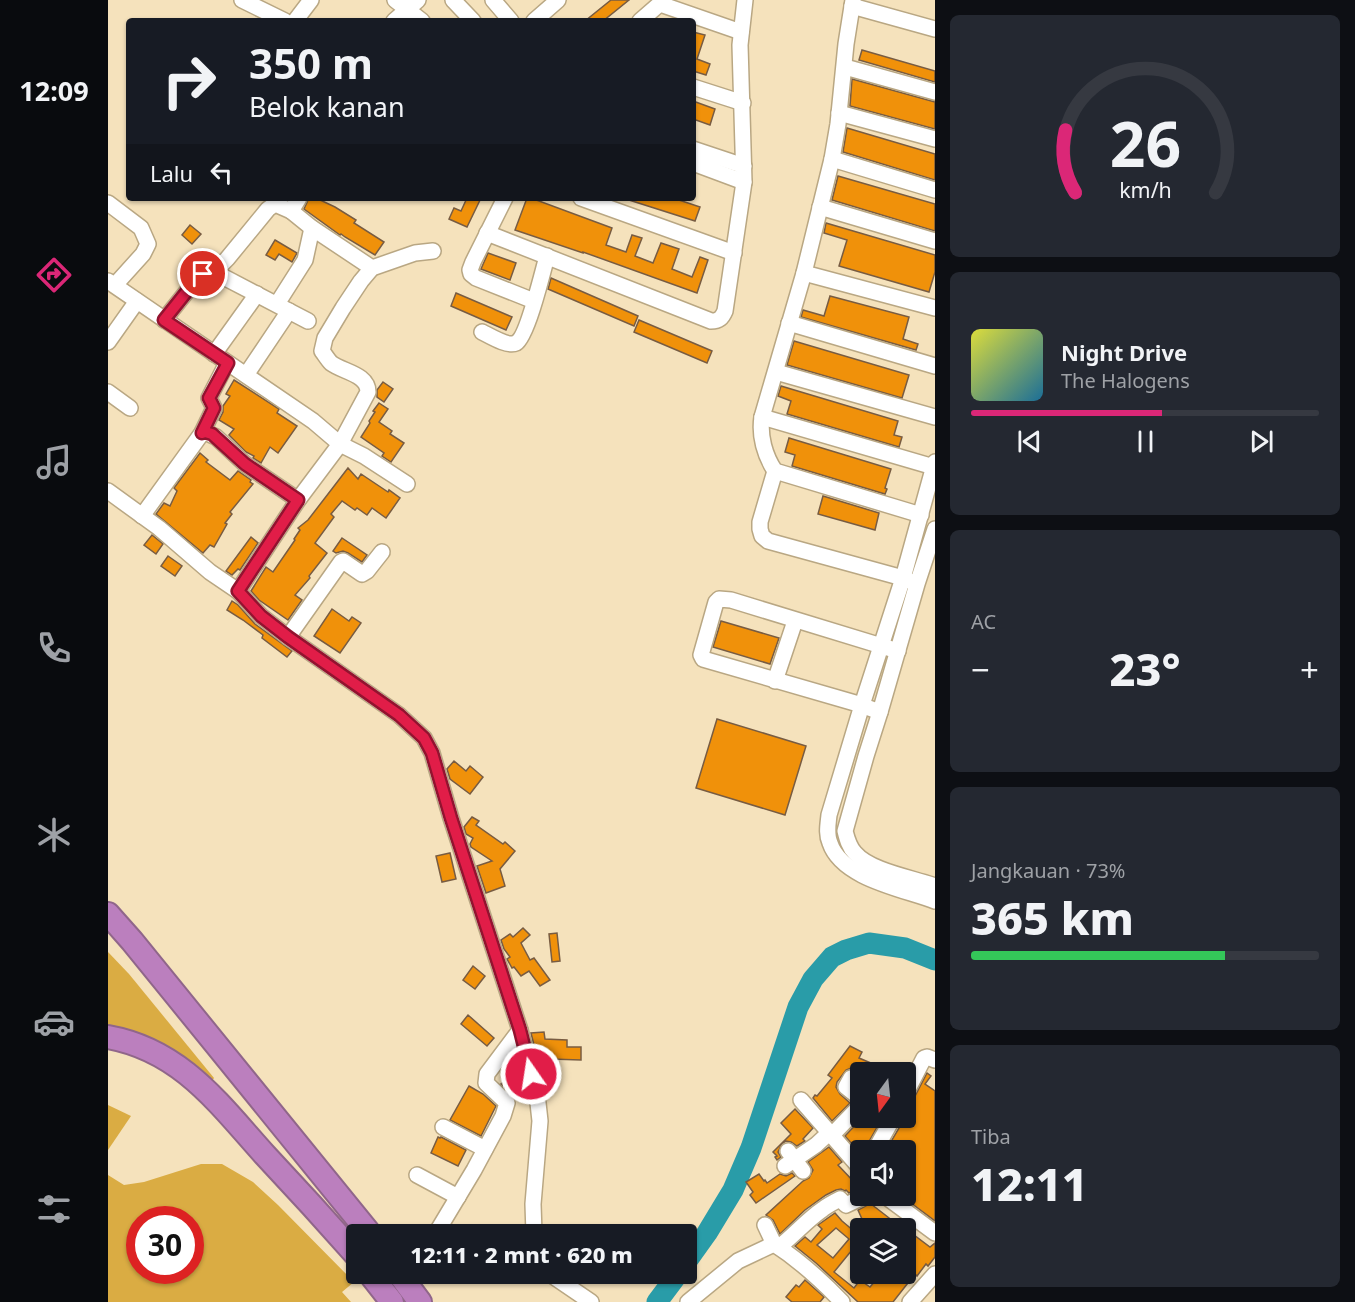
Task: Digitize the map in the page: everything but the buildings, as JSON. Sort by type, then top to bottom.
[{"type":"highway","points":[[108,914],[132,940],[362,1224]]},
{"type":"highway","points":[[108,1037],[126,1041],[164,1057],[185,1071],[216,1100],[346,1244]]},
{"type":"highway","points":[[378,1284],[392,1302]]},
{"type":"highway","points":[[406,1284],[418,1300]]},
{"type":"street","points":[[242,0],[279,18]]},
{"type":"street","points":[[297,18],[311,0]]},
{"type":"street","points":[[453,0],[470,18]]},
{"type":"street","points":[[493,0],[508,18]]},
{"type":"street","points":[[537,18],[558,0]]},
{"type":"street","points":[[487,233],[711,321],[723,317],[744,174],[740,45],[745,0]]},
{"type":"street","points":[[643,18],[662,2],[741,32]]},
{"type":"street","points":[[395,18],[407,3],[420,18]]},
{"type":"street","points":[[921,515],[775,471],[768,460],[760,429],[804,273],[832,159],[853,3],[935,29]]},
{"type":"street","points":[[845,67],[935,92]]},
{"type":"street","points":[[696,88],[742,103]]},
{"type":"street","points":[[839,113],[935,139]]},
{"type":"street","points":[[696,150],[744,174]]},
{"type":"street","points":[[832,159],[935,190]]},
{"type":"street","points":[[696,164],[744,174]]},
{"type":"street","points":[[291,211],[297,201]]},
{"type":"street","points":[[503,201],[473,262],[471,274],[534,301]]},
{"type":"street","points":[[589,201],[734,253]]},
{"type":"street","points":[[108,202],[141,228],[148,243],[143,254],[111,283],[313,421],[340,444],[364,456],[407,484]]},
{"type":"street","points":[[164,320],[196,280],[203,274],[214,272],[268,209],[275,204],[291,211],[312,228],[372,268]]},
{"type":"street","points":[[820,207],[935,241]]},
{"type":"street","points":[[246,375],[283,308],[305,260],[312,228]]},
{"type":"street","points":[[238,591],[298,500],[340,444],[368,392],[368,387],[361,378],[330,362],[322,351],[326,338],[343,308],[372,268],[415,253],[433,251]]},
{"type":"street","points":[[482,332],[510,344],[522,338],[547,256]]},
{"type":"street","points":[[214,272],[308,321]]},
{"type":"street","points":[[804,273],[935,308]]},
{"type":"street","points":[[214,354],[257,294]]},
{"type":"street","points":[[108,342],[137,302]]},
{"type":"street","points":[[789,323],[935,366]]},
{"type":"street","points":[[142,516],[202,433],[214,408],[209,398],[228,363]]},
{"type":"street","points":[[776,372],[935,417]]},
{"type":"street","points":[[108,392],[130,408]]},
{"type":"street","points":[[762,417],[934,464],[930,497],[921,515],[898,651],[845,831],[855,854],[865,862],[935,886]]},
{"type":"street","points":[[202,433],[212,434],[245,464],[298,500]]},
{"type":"street","points":[[775,471],[760,522],[762,536],[768,541],[910,581]]},
{"type":"street","points":[[108,491],[159,528],[210,572],[238,591],[261,616],[399,715],[424,738],[432,753],[520,1030],[538,1103],[540,1121],[533,1204],[534,1224]]},
{"type":"street","points":[[935,528],[881,647],[829,815],[827,832],[834,852],[858,873],[873,881],[935,900]]},
{"type":"street","points":[[288,637],[340,562],[342,561],[362,574],[382,552]]},
{"type":"street","points":[[880,712],[703,659],[701,655],[716,602],[719,599],[731,600],[898,651]]},
{"type":"street","points":[[775,681],[795,621]]},
{"type":"street","points":[[827,832],[845,831]]},
{"type":"street","points":[[442,1224],[503,1116],[507,1103],[486,1083],[487,1074],[520,1030]]},
{"type":"street","points":[[916,1074],[924,1058],[935,1060]]},
{"type":"street","points":[[801,1100],[850,1155]]},
{"type":"street","points":[[793,1162],[850,1115]]},
{"type":"street","points":[[443,1127],[485,1149]]},
{"type":"street","points":[[417,1175],[458,1197]]},
{"type":"street","points":[[688,1302],[738,1261],[780,1248],[822,1209],[840,1199],[846,1205],[850,1203]]},
{"type":"street","points":[[899,1206],[935,1233]]},
{"type":"street","points":[[765,1225],[780,1248],[822,1281],[842,1302]]},
{"type":"street","points":[[910,1302],[933,1280]]},
{"type":"street","points":[[564,1284],[591,1302]]},
{"type":"shaded area","points":[[108,952],[129,974],[214,1078],[212,1081],[108,1027]]},
{"type":"shaded area","points":[[108,1105],[131,1116],[108,1150]]},
{"type":"shaded area","points":[[201,1164],[222,1164],[253,1182],[346,1274],[346,1284],[352,1284],[342,1292],[351,1302],[108,1302],[108,1175],[124,1185],[144,1182]]},
{"type":"waterway","points":[[697,1247],[733,1190],[751,1148],[798,1007],[813,979],[832,957],[869,943],[905,948],[935,960]]},
{"type":"waterway","points":[[657,1302],[670,1284]]},
{"type":"route","points":[[203,274],[164,320],[228,363],[209,398],[214,408],[202,433],[212,434],[245,464],[298,500],[238,591],[261,616],[399,715],[424,738],[432,753],[520,1030],[531,1074]]}]
